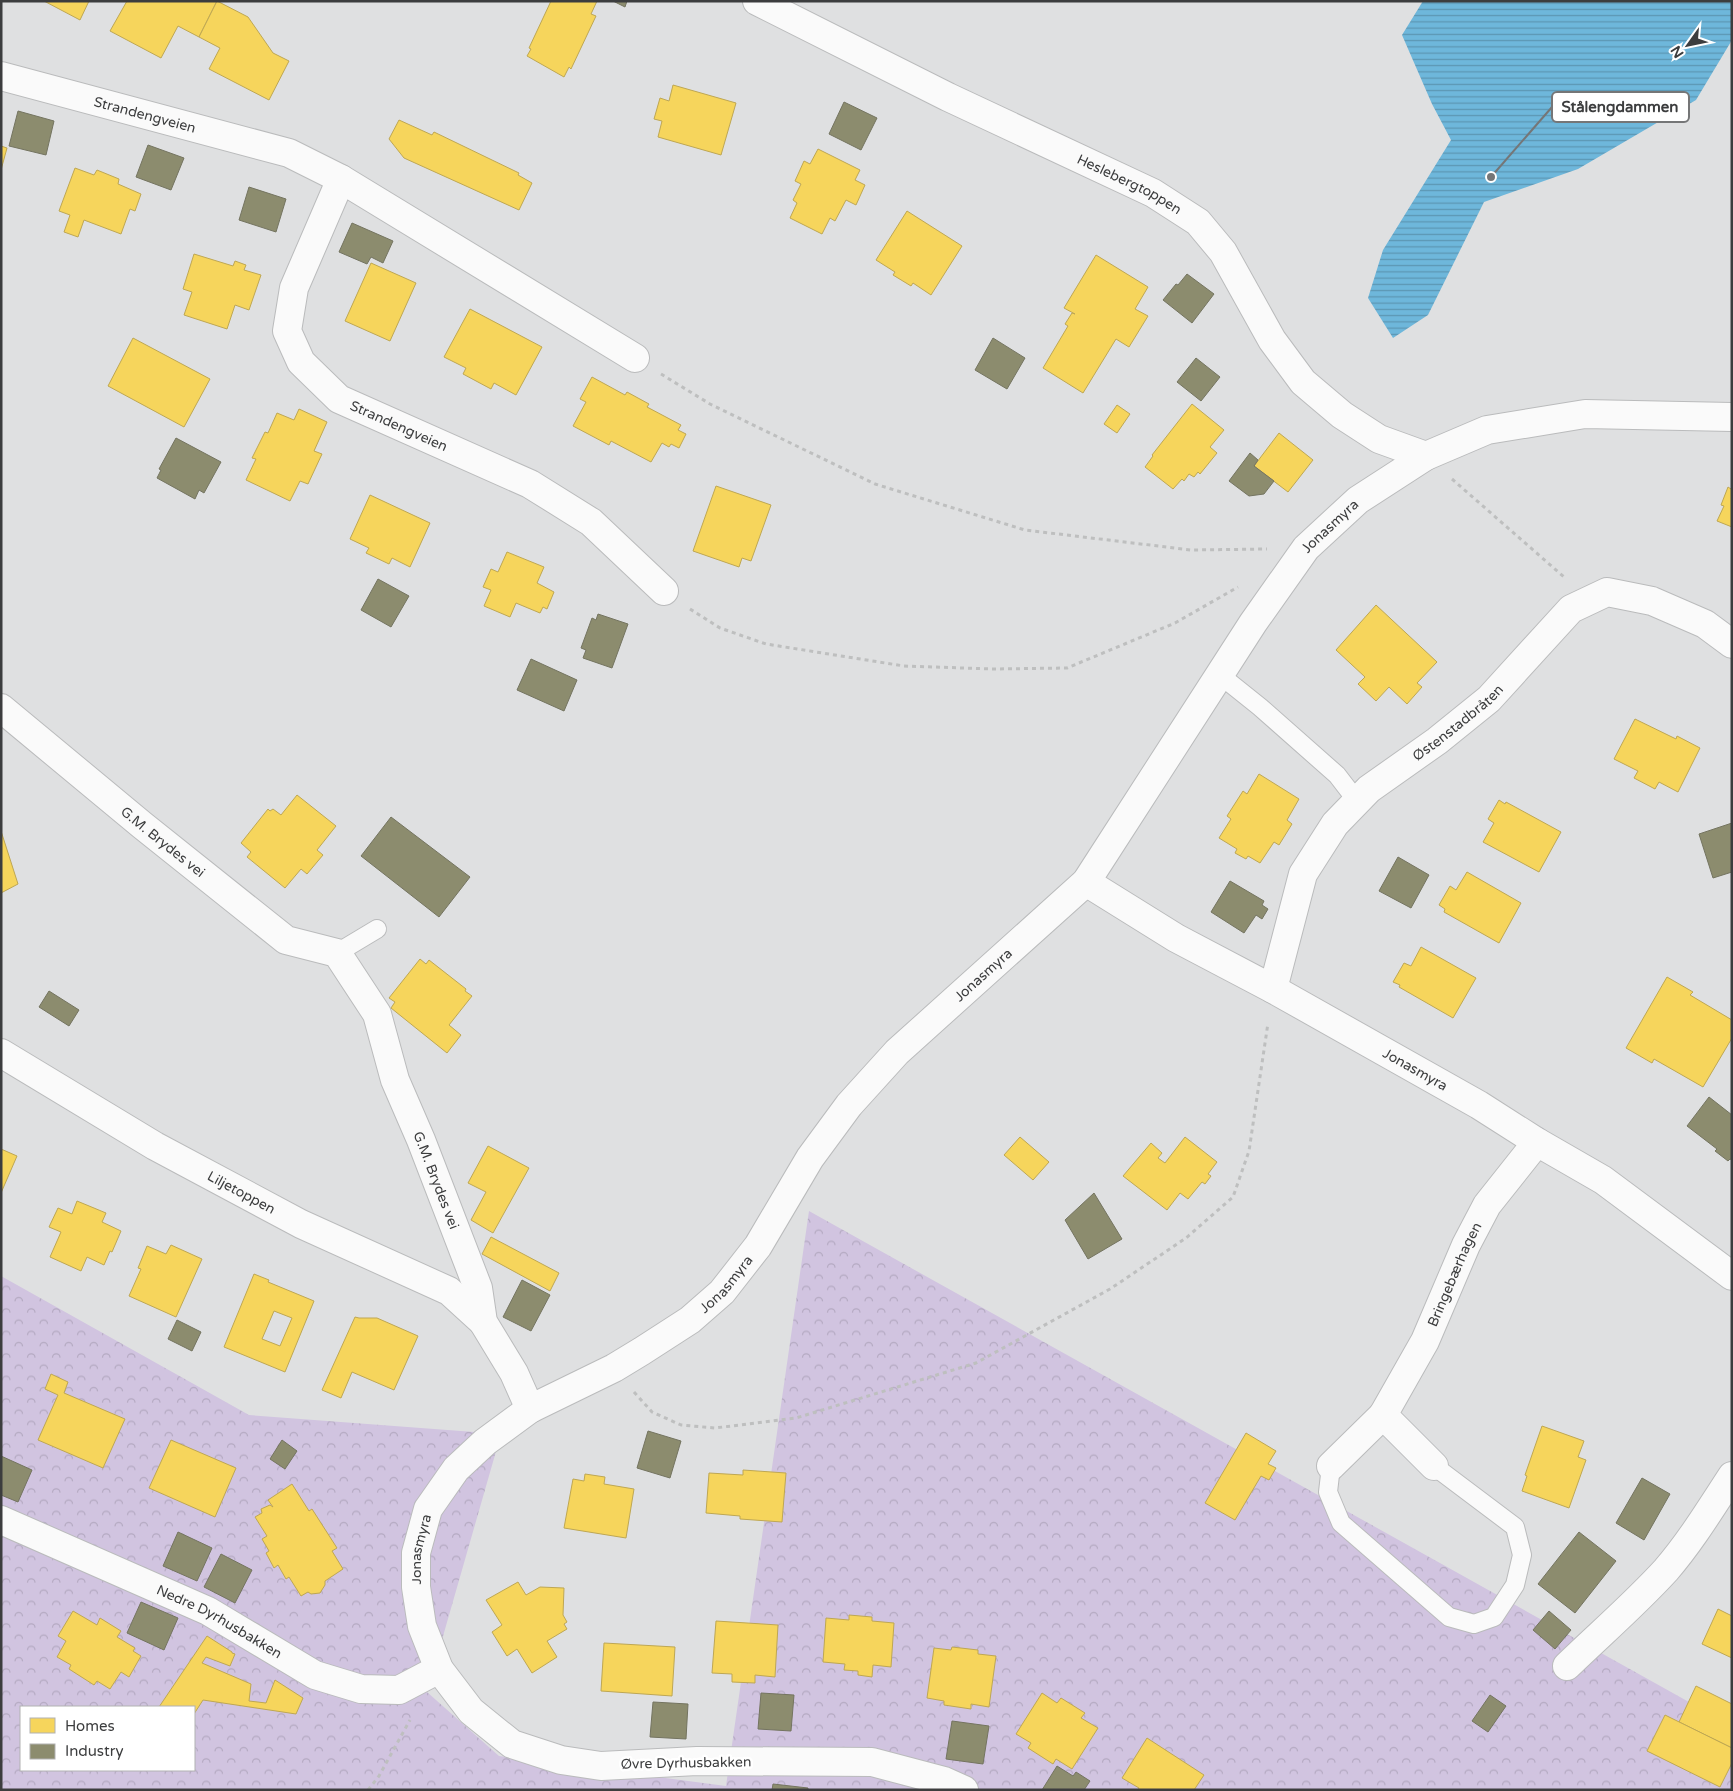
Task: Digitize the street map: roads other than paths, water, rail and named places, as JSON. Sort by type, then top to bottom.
[{"type":"street","name":"Heslebergtoppen","points":[[757,1],[948,97],[1153,193],[1198,222],[1224,252],[1272,340],[1303,382],[1342,415],[1379,439],[1426,456]]},
{"type":"street","name":"Strandengveien","points":[[1,76],[289,153],[341,179],[635,358]]},
{"type":"street","name":"Strandengveien","points":[[341,179],[294,288],[287,331],[301,362],[339,399],[530,484],[591,522],[664,591]]},
{"type":"street","name":"Jonasmyra","points":[[439,1669],[422,1626],[416,1586],[416,1553],[428,1509],[456,1469],[484,1442],[530,1409],[614,1368],[690,1320],[722,1292],[758,1246],[810,1158],[849,1105],[897,1052],[1086,882],[1253,623],[1306,548],[1358,500],[1426,456],[1487,430],[1585,414],[1732,417]]},
{"type":"street","name":"Østenstadbråten","points":[[1273,989],[1303,874],[1335,824],[1369,789],[1437,741],[1489,699],[1571,609],[1607,592],[1652,601],[1705,624],[1732,644]]},
{"type":"street","name":"G.M. Brydes vei","points":[[1,708],[142,825],[286,940],[337,953],[377,1014],[395,1080],[421,1140],[478,1288],[483,1322],[514,1373],[530,1409]]},
{"type":"street","name":"Jonasmyra","points":[[1086,882],[1176,938],[1273,989],[1479,1105],[1537,1142],[1603,1180],[1732,1276]]},
{"type":"street","name":"Liljetoppen","points":[[1,1053],[155,1146],[206,1174],[301,1224],[450,1291],[483,1322]]},
{"type":"street","name":"Bringebærhagen","points":[[1331,1466],[1383,1415],[1425,1341],[1466,1245],[1487,1205],[1537,1142]]},
{"type":"street","points":[[1383,1415],[1434,1466]]},
{"type":"street","points":[[1567,1666],[1667,1569],[1702,1522],[1732,1476]]},
{"type":"street","name":"Nedre Dyrhusbakken","points":[[1,1520],[208,1612],[315,1675],[362,1689],[399,1690],[439,1669]]},
{"type":"street","name":"Øvre Dyrhusbakken","points":[[439,1669],[472,1711],[512,1744],[561,1760],[601,1766],[697,1761],[872,1762],[944,1781],[964,1790]]},
{"type":"lane","points":[[1220,675],[1337,775],[1357,801]]},
{"type":"lane","points":[[337,953],[377,929]]},
{"type":"lane","points":[[1331,1466],[1328,1492],[1341,1523],[1449,1617],[1474,1624],[1494,1617],[1516,1585],[1522,1555],[1514,1527],[1434,1466]]},
{"type":"water","points":[[1423,1],[1732,1],[1732,40],[1696,100],[1578,169],[1484,202],[1428,315],[1393,338],[1368,298],[1383,250],[1451,140],[1432,104],[1402,35]]},
{"type":"place","name":"Stålengdammen","points":[[1491,177]]}]
